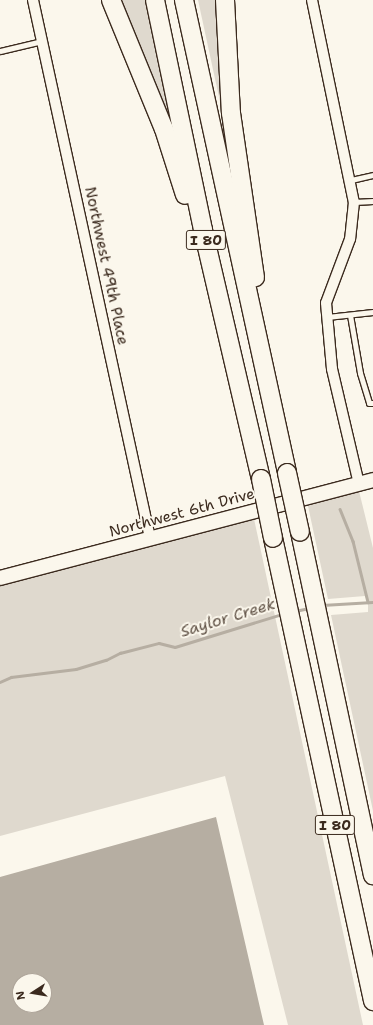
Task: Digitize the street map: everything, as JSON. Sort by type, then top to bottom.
[{"type":"highway","points":[[111,0],[164,129],[185,194],[207,280],[243,398]]},
{"type":"highway","name":"I 80","points":[[155,0],[203,230],[261,479],[373,1001]]},
{"type":"highway","name":"I 80","points":[[184,0],[373,875]]},
{"type":"highway","points":[[225,0],[231,113],[271,400]]},
{"type":"main road","name":"Northwest 6th Drive","points":[[0,578],[373,480]]},
{"type":"street","name":"Northwest 49th Place","points":[[33,0],[150,538]]},
{"type":"street","points":[[312,0],[354,202],[350,239],[326,303],[332,369],[359,484]]},
{"type":"lane","points":[[0,50],[42,42]]},
{"type":"lane","points":[[350,180],[373,175]]},
{"type":"lane","points":[[354,202],[373,201]]},
{"type":"lane","points":[[327,317],[373,312]]},
{"type":"lane","points":[[350,315],[360,373],[369,403],[373,403]]},
{"type":"shaded area","points":[[116,0],[145,0],[173,128]]},
{"type":"shaded area","points":[[198,0],[218,0],[228,139]]},
{"type":"shaded area","points":[[359,491],[373,548],[373,811],[331,615],[368,612],[368,602],[365,596],[328,599],[308,506]]},
{"type":"shaded area","points":[[254,519],[363,1025],[288,1025],[225,776],[0,836],[0,584]]},
{"type":"shaded area","points":[[216,817],[264,1025],[0,1025],[0,877]]},
{"type":"waterway","points":[[340,509],[353,541],[368,602]]},
{"type":"waterway","name":"Saylor Creek","points":[[322,605],[373,602]]},
{"type":"waterway","name":"Saylor Creek","points":[[295,611],[309,608]]},
{"type":"waterway","name":"Saylor Creek","points":[[0,682],[11,677],[76,669],[106,660],[120,653],[159,643],[175,647],[282,614]]}]
